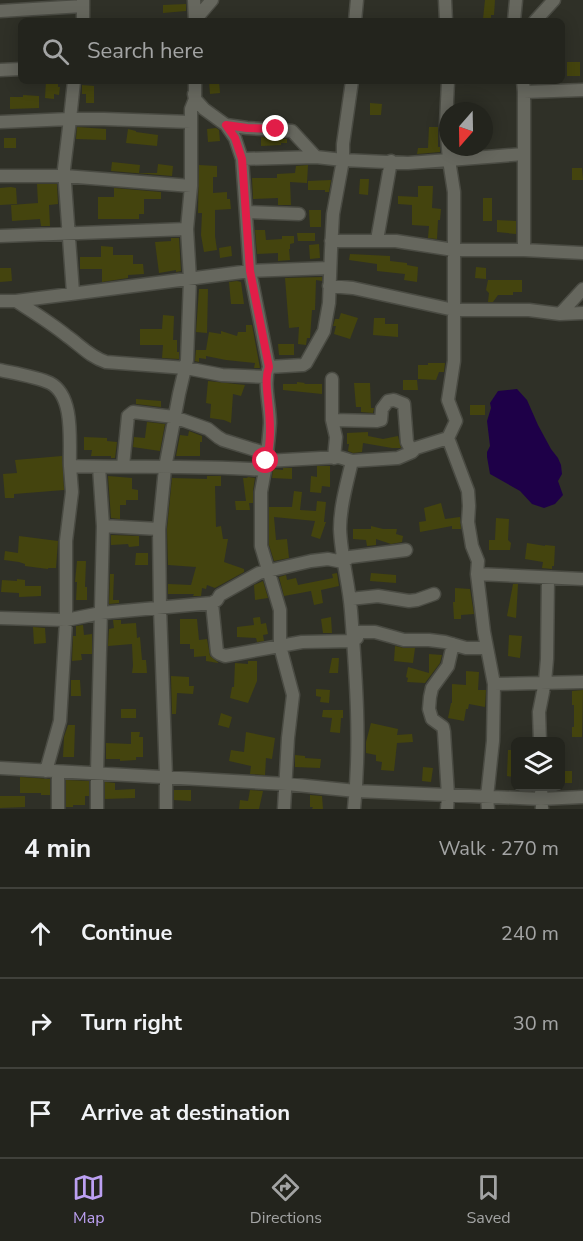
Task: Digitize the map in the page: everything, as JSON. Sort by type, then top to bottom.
[{"type":"street","points":[[195,0],[195,18]]},
{"type":"street","points":[[197,18],[212,0]]},
{"type":"street","points":[[355,18],[357,0]]},
{"type":"street","points":[[445,0],[446,18]]},
{"type":"street","points":[[514,18],[516,0]]},
{"type":"street","points":[[538,18],[554,0]]},
{"type":"street","points":[[0,11],[83,3]]},
{"type":"street","points":[[0,70],[18,69]]},
{"type":"street","points":[[73,292],[65,176],[74,84]]},
{"type":"street","points":[[166,809],[159,529],[165,468],[178,394],[188,360],[188,229],[191,186],[191,109],[195,99],[193,84]]},
{"type":"street","points":[[16,301],[70,337],[90,355],[106,362],[186,368],[222,375],[268,372],[303,365],[324,331],[329,303],[333,214],[343,160],[352,84]]},
{"type":"street","points":[[448,84],[446,124],[454,192],[454,362],[448,400],[456,421],[448,438],[468,491],[468,522],[472,546],[478,561],[477,574],[484,632],[494,684],[493,741],[488,803]]},
{"type":"street","points":[[524,250],[524,87],[583,90]]},
{"type":"street","points":[[195,99],[204,109],[226,125],[235,138],[242,159],[250,271],[268,372],[270,421],[261,492],[261,546],[280,610],[280,646],[293,695],[284,809]]},
{"type":"street","points":[[0,122],[70,119],[191,122]]},
{"type":"street","points":[[226,125],[292,131],[316,157]]},
{"type":"street","points":[[242,159],[316,157],[408,163],[524,154]]},
{"type":"street","points":[[377,240],[391,161]]},
{"type":"street","points":[[0,176],[65,176],[191,186]]},
{"type":"street","points":[[247,212],[299,214]]},
{"type":"street","points":[[0,236],[188,229]]},
{"type":"street","points":[[331,242],[377,240],[454,250],[524,250],[583,254]]},
{"type":"street","points":[[0,301],[16,301],[250,271],[330,268]]},
{"type":"street","points":[[329,286],[353,288],[454,310],[583,313]]},
{"type":"street","points":[[560,314],[583,289]]},
{"type":"street","points":[[0,370],[52,384],[62,395],[68,408],[72,492],[66,541],[66,620],[60,721],[52,771],[58,809]]},
{"type":"street","points":[[332,379],[332,420],[336,437],[334,458]]},
{"type":"street","points":[[332,420],[381,420],[382,409],[388,401],[394,400],[404,404],[407,442],[412,452]]},
{"type":"street","points":[[123,466],[128,416],[135,412],[174,417],[208,429],[223,440],[266,461]]},
{"type":"street","points":[[70,466],[165,468],[339,457],[352,461],[399,458],[416,448],[448,438]]},
{"type":"street","points":[[352,461],[341,510],[340,528],[350,600],[358,715],[354,809]]},
{"type":"street","points":[[97,809],[103,526],[99,467]]},
{"type":"street","points":[[103,526],[159,529]]},
{"type":"street","points":[[0,618],[66,620],[101,613],[212,603],[220,595],[245,580],[268,570],[328,559],[343,562],[350,558],[406,550]]},
{"type":"street","points":[[477,574],[583,579]]},
{"type":"street","points":[[540,737],[539,712],[548,658],[548,578]]},
{"type":"street","points":[[350,600],[378,596],[409,601],[434,594]]},
{"type":"street","points":[[212,603],[218,652],[225,656],[309,641],[353,641],[357,638],[358,632],[365,631],[404,640],[429,639],[466,648],[488,648]]},
{"type":"street","points":[[447,809],[444,732],[443,727],[432,719],[429,709],[432,688],[448,666],[453,644]]},
{"type":"street","points":[[494,684],[583,682]]},
{"type":"street","points":[[0,768],[448,795],[488,803],[583,797]]},
{"type":"shaded area","points":[[517,389],[527,400],[538,425],[561,465],[562,474],[558,481],[563,495],[555,504],[544,508],[532,504],[520,491],[490,474],[487,457],[490,446],[487,421],[491,408],[490,403],[498,391]]},
{"type":"building","points":[[485,0],[495,0],[494,15],[491,15],[491,18],[483,18]]},
{"type":"building","points":[[186,4],[186,11],[163,13],[163,5]]},
{"type":"building","points":[[567,62],[580,62],[580,76],[567,76]]},
{"type":"building","points":[[46,84],[58,84],[59,95],[54,94],[54,99],[45,98]]},
{"type":"building","points":[[209,84],[219,84],[220,93],[210,94]]},
{"type":"building","points":[[82,85],[94,86],[94,103],[86,103],[86,94],[82,94]]},
{"type":"building","points":[[23,95],[39,96],[39,108],[10,109],[10,97],[23,97]]},
{"type":"building","points":[[370,103],[382,104],[381,115],[370,115]]},
{"type":"building","points":[[77,127],[106,129],[106,140],[76,139]]},
{"type":"building","points":[[429,127],[438,127],[439,152],[417,154],[418,148],[428,148]]},
{"type":"building","points":[[128,129],[158,135],[157,146],[126,143]]},
{"type":"building","points":[[207,129],[219,130],[220,141],[208,142]]},
{"type":"building","points":[[261,137],[287,139],[287,143],[261,146]]},
{"type":"building","points":[[4,138],[16,138],[16,148],[4,148]]},
{"type":"building","points":[[112,162],[140,165],[139,173],[157,173],[158,164],[173,166],[172,176],[111,171]]},
{"type":"building","points":[[199,165],[217,166],[217,177],[213,177],[213,193],[227,192],[231,209],[215,210],[217,250],[204,252],[201,235],[202,213],[198,213]]},
{"type":"building","points":[[308,165],[307,183],[290,182],[291,205],[278,205],[278,198],[253,199],[252,178],[277,178],[277,174],[295,173],[296,166]]},
{"type":"building","points":[[572,168],[582,168],[583,180],[572,180]]},
{"type":"building","points":[[360,179],[369,179],[368,195],[359,194]]},
{"type":"building","points":[[331,180],[329,192],[308,190],[308,181]]},
{"type":"building","points":[[37,184],[57,184],[58,204],[49,205],[50,226],[41,226],[40,219],[12,221],[11,205],[38,203]]},
{"type":"building","points":[[418,186],[433,186],[432,208],[441,209],[437,239],[428,238],[429,226],[412,225],[412,205],[398,204],[398,196],[418,197]]},
{"type":"building","points":[[0,188],[16,188],[17,204],[0,205]]},
{"type":"building","points":[[114,188],[161,192],[161,199],[144,199],[144,214],[139,214],[139,219],[98,219],[98,197],[114,197]]},
{"type":"building","points":[[483,198],[492,198],[492,221],[483,221]]},
{"type":"building","points":[[309,210],[321,210],[321,227],[310,227]]},
{"type":"building","points":[[497,220],[516,221],[516,234],[497,232]]},
{"type":"building","points":[[255,230],[265,230],[266,240],[294,236],[294,243],[290,244],[289,249],[290,260],[278,261],[278,253],[257,254]]},
{"type":"building","points":[[297,233],[315,233],[315,241],[298,241]]},
{"type":"building","points":[[171,238],[179,238],[181,271],[159,273],[155,242],[171,241]]},
{"type":"building","points":[[319,244],[320,258],[310,259],[309,245]]},
{"type":"building","points":[[101,246],[113,247],[113,255],[133,255],[133,264],[143,264],[144,274],[128,275],[128,278],[102,282],[102,269],[80,269],[80,257],[101,257]]},
{"type":"building","points":[[231,246],[232,256],[220,258],[219,248]]},
{"type":"building","points":[[350,254],[390,256],[390,261],[418,267],[417,282],[404,280],[405,274],[377,271],[377,264],[349,260]]},
{"type":"building","points":[[476,267],[486,268],[486,279],[475,278]]},
{"type":"building","points":[[0,268],[11,268],[12,281],[0,282]]},
{"type":"building","points":[[322,277],[322,281],[316,280],[315,310],[312,310],[310,338],[307,338],[306,345],[298,344],[299,327],[289,328],[285,278]]},
{"type":"building","points":[[488,280],[522,280],[522,292],[513,292],[513,295],[498,295],[493,302],[488,302],[489,293],[486,290]]},
{"type":"building","points":[[229,282],[241,282],[244,304],[231,304]]},
{"type":"building","points":[[199,289],[208,289],[207,333],[196,332]]},
{"type":"building","points":[[341,313],[358,318],[350,339],[334,334],[335,319],[339,319]]},
{"type":"building","points":[[163,315],[174,316],[173,340],[177,340],[179,359],[162,358],[163,345],[140,345],[140,329],[162,329]]},
{"type":"building","points":[[374,318],[385,318],[385,324],[398,324],[398,337],[373,335]]},
{"type":"building","points":[[246,325],[252,325],[260,368],[254,368],[255,363],[206,356],[206,359],[199,358],[199,362],[195,361],[196,350],[206,350],[209,332],[221,334],[221,331],[237,336],[238,332],[246,332]]},
{"type":"building","points":[[278,344],[294,344],[294,355],[279,355]]},
{"type":"building","points":[[428,363],[445,363],[444,372],[439,372],[436,380],[418,379],[418,365],[428,365]]},
{"type":"building","points":[[403,380],[417,380],[418,390],[403,390]]},
{"type":"building","points":[[208,381],[245,385],[241,396],[233,394],[231,423],[210,418],[211,404],[206,403]]},
{"type":"building","points":[[297,382],[322,384],[322,394],[283,390],[283,384],[297,384]]},
{"type":"building","points":[[354,383],[370,383],[373,413],[361,412],[361,407],[356,407]]},
{"type":"building","points":[[136,399],[161,401],[161,407],[136,404]]},
{"type":"building","points":[[470,405],[485,405],[485,415],[470,415]]},
{"type":"building","points":[[147,422],[165,424],[160,451],[133,447],[134,437],[145,438]]},
{"type":"building","points":[[189,431],[202,436],[200,456],[176,456],[180,435],[188,436]]},
{"type":"building","points":[[368,432],[368,436],[383,439],[398,436],[401,448],[363,443],[362,452],[348,451],[347,433]]},
{"type":"building","points":[[84,437],[107,438],[107,441],[117,442],[115,458],[91,456],[92,450],[84,450]]},
{"type":"building","points":[[62,456],[64,490],[14,494],[14,498],[5,498],[3,474],[17,473],[15,460]]},
{"type":"building","points":[[317,466],[330,466],[330,487],[322,486],[321,493],[310,492],[311,476],[317,477]]},
{"type":"building","points":[[283,468],[292,468],[292,479],[272,478],[273,469],[283,470]]},
{"type":"building","points":[[108,476],[132,478],[132,489],[138,490],[138,500],[126,500],[126,505],[120,505],[120,519],[111,518]]},
{"type":"building","points":[[207,476],[221,476],[221,486],[215,486],[216,527],[221,526],[223,539],[228,539],[224,562],[244,569],[244,572],[215,588],[207,585],[206,589],[202,588],[201,596],[168,594],[168,584],[191,585],[196,567],[168,565],[167,529],[172,478],[207,479]]},
{"type":"building","points":[[243,478],[255,478],[253,503],[249,503],[250,510],[236,510],[235,501],[246,501]]},
{"type":"building","points":[[294,491],[302,492],[300,510],[316,511],[317,501],[326,502],[324,522],[326,522],[320,539],[311,536],[315,521],[274,517],[276,540],[287,539],[289,558],[274,561],[269,545],[269,507],[292,507]]},
{"type":"building","points":[[441,503],[445,519],[460,517],[461,529],[452,529],[452,526],[420,532],[419,522],[426,521],[424,508]]},
{"type":"building","points":[[496,518],[509,519],[510,550],[489,550],[489,540],[495,540]]},
{"type":"building","points":[[371,526],[397,529],[396,534],[403,536],[402,542],[391,544],[376,539],[376,545],[367,546],[366,540],[353,539],[353,529],[371,529]]},
{"type":"building","points":[[111,535],[139,536],[139,546],[111,545]]},
{"type":"building","points":[[19,536],[58,541],[56,568],[25,566],[19,562],[4,560],[5,551],[18,553]]},
{"type":"building","points":[[527,543],[555,546],[552,569],[542,568],[543,562],[525,559]]},
{"type":"building","points":[[136,553],[148,553],[148,565],[135,565]]},
{"type":"building","points":[[77,561],[86,561],[87,600],[76,600]]},
{"type":"building","points":[[337,573],[339,586],[321,590],[323,603],[314,605],[311,591],[284,596],[279,577],[286,575],[287,580],[296,578],[298,585],[333,578],[332,574]]},
{"type":"building","points":[[371,573],[396,575],[396,583],[370,581]]},
{"type":"building","points":[[110,574],[114,574],[113,600],[119,600],[119,603],[109,604]]},
{"type":"building","points":[[17,579],[25,580],[25,586],[41,586],[41,596],[19,597],[19,593],[1,592],[2,580],[17,581]]},
{"type":"building","points":[[263,581],[268,598],[255,600],[254,585]]},
{"type":"building","points":[[513,584],[518,584],[516,618],[507,616]]},
{"type":"building","points":[[455,588],[470,589],[474,614],[461,615],[461,619],[454,619]]},
{"type":"building","points":[[260,617],[261,624],[266,623],[268,634],[263,635],[264,641],[257,642],[256,638],[237,637],[237,627],[254,625],[253,618]]},
{"type":"building","points":[[331,617],[332,633],[323,633],[321,619]]},
{"type":"building","points":[[180,619],[197,619],[199,640],[207,639],[210,656],[219,663],[206,661],[206,656],[194,657],[194,649],[190,649],[190,644],[180,644]]},
{"type":"building","points":[[113,620],[121,620],[121,624],[136,623],[137,638],[140,637],[142,660],[146,660],[147,673],[132,673],[132,644],[108,646],[109,629],[114,628]]},
{"type":"building","points":[[83,625],[84,635],[92,634],[92,654],[81,654],[82,660],[72,661],[73,636],[76,636],[76,626]]},
{"type":"building","points":[[33,627],[45,628],[46,643],[34,644]]},
{"type":"building","points":[[509,635],[522,636],[520,658],[508,656]]},
{"type":"building","points":[[395,646],[415,648],[413,663],[394,661]]},
{"type":"building","points":[[429,654],[442,655],[440,663],[425,683],[407,682],[408,667],[429,673]]},
{"type":"building","points":[[332,658],[339,658],[338,673],[329,673]]},
{"type":"building","points":[[248,661],[257,661],[257,681],[248,703],[230,698],[232,687],[234,687],[235,663],[248,664]]},
{"type":"building","points":[[466,671],[479,672],[478,690],[486,690],[485,707],[469,704],[464,721],[448,718],[452,703],[452,684],[466,685]]},
{"type":"building","points":[[171,676],[189,677],[189,686],[194,686],[193,694],[177,693],[176,714],[172,714]]},
{"type":"building","points":[[71,680],[80,680],[81,696],[71,696]]},
{"type":"building","points":[[316,689],[330,690],[329,703],[320,702],[321,697],[316,696]]},
{"type":"building","points":[[583,690],[582,737],[572,737],[574,705],[572,705],[572,691]]},
{"type":"building","points":[[121,709],[136,709],[136,718],[121,718]]},
{"type":"building","points":[[323,710],[343,710],[340,733],[330,732],[332,718],[322,717]]},
{"type":"building","points":[[221,713],[232,717],[229,728],[218,725]]},
{"type":"building","points":[[371,723],[398,729],[397,735],[412,734],[413,742],[397,743],[394,771],[381,770],[382,762],[376,761],[376,755],[366,753],[366,742]]},
{"type":"building","points":[[68,725],[75,725],[74,757],[63,757],[64,737]]},
{"type":"building","points":[[131,732],[140,732],[139,737],[143,737],[143,757],[120,761],[120,759],[106,759],[106,743],[131,744]]},
{"type":"building","points":[[246,732],[275,738],[272,759],[266,758],[265,775],[250,774],[251,766],[229,761],[231,750],[244,752]]},
{"type":"building","points":[[508,750],[511,750],[511,777],[507,776]]},
{"type":"building","points":[[295,755],[321,759],[320,768],[295,767]]},
{"type":"building","points":[[423,767],[433,768],[431,782],[422,781]]},
{"type":"building","points":[[565,771],[572,771],[572,783],[565,783]]},
{"type":"building","points":[[20,777],[50,779],[50,795],[20,793]]},
{"type":"building","points":[[66,780],[89,781],[89,796],[85,796],[85,805],[66,807]]},
{"type":"building","points":[[105,782],[115,783],[115,790],[135,789],[135,798],[105,799]]},
{"type":"building","points":[[174,790],[191,790],[191,801],[174,800]]},
{"type":"building","points":[[250,790],[263,791],[259,809],[239,809],[240,800],[248,801]]},
{"type":"building","points":[[310,795],[322,796],[323,809],[310,807]]},
{"type":"building","points":[[0,796],[25,796],[25,807],[0,808]]},
{"type":"route","points":[[266,461],[270,421],[266,375],[269,367],[250,271],[242,159],[235,138],[226,125],[276,129]]}]
